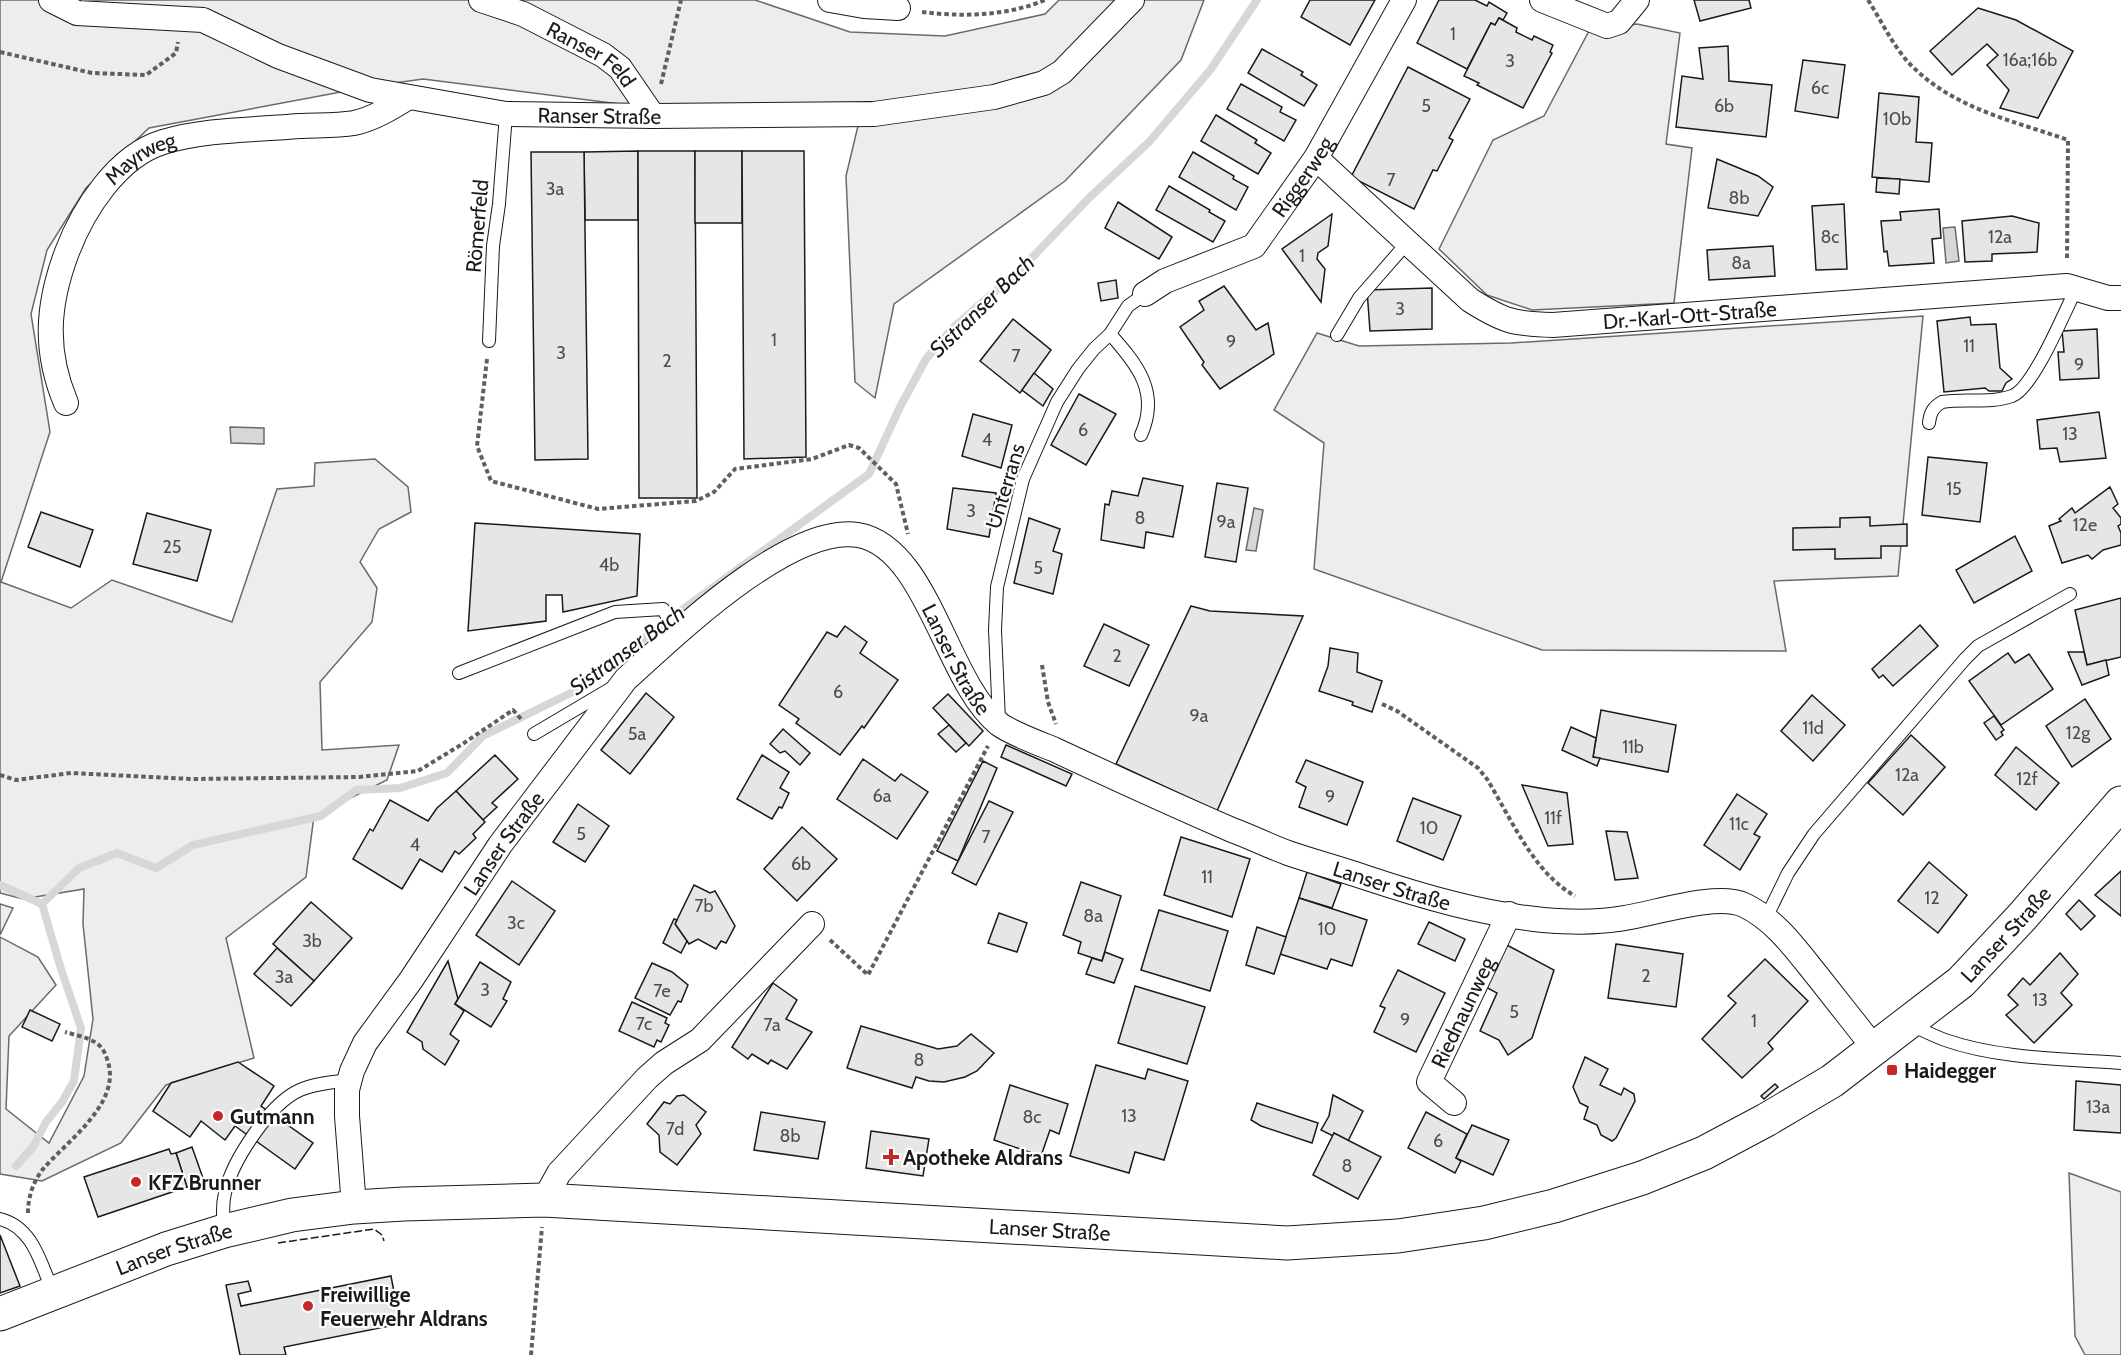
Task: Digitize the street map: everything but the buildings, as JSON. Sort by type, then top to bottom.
[{"type":"main road","name":"Lanser Straße","points":[[0,1314],[166,1249],[224,1231],[292,1215],[354,1207],[544,1200],[1287,1243],[1398,1236],[1484,1223],[1554,1206],[1642,1178],[1704,1153],[1832,1081],[1961,982],[2121,803]]},
{"type":"street","name":"Ranser Straße","points":[[51,0],[77,12],[203,20],[278,56],[370,90],[407,98],[506,114],[653,116],[874,114],[905,111],[1020,91],[1044,83],[1062,72],[1132,0]]},
{"type":"street","name":"Ranser Feld","points":[[481,0],[523,14],[603,55],[620,68],[653,116]]},
{"type":"street","points":[[830,0],[864,6],[898,8]]},
{"type":"street","name":"Riggerweg","points":[[1145,294],[1165,281],[1254,246],[1316,158],[1404,0]]},
{"type":"street","points":[[1542,0],[1607,26],[1619,22],[1637,0]]},
{"type":"street","name":"Mayrweg","points":[[66,403],[56,379],[51,344],[51,312],[56,285],[72,238],[83,218],[98,194],[120,170],[146,149],[162,142],[246,130],[353,123],[387,110],[407,98]]},
{"type":"street","name":"Dr.-Karl-Ott-Straße","points":[[1316,158],[1470,300],[1495,316],[1520,324],[1553,325],[2071,287],[2108,298],[2121,298]]},
{"type":"street","name":"Lanser Straße","points":[[354,1207],[347,1090],[365,1042],[411,980],[500,845],[627,680],[673,627],[787,553],[817,539],[841,534],[866,537],[877,542],[900,563],[927,601],[970,691],[999,724],[1177,807],[1291,854],[1432,899],[1542,920],[1585,922],[1616,920],[1717,900],[1739,903],[1766,918],[1792,945],[1875,1049]]},
{"type":"street","name":"Riednaunweg","points":[[1454,1103],[1429,1082],[1509,914]]},
{"type":"street","points":[[544,1200],[559,1173],[647,1078],[664,1063],[700,1040],[812,924]]},
{"type":"lane","name":"Römerfeld","points":[[489,341],[493,246],[500,204],[506,114]]},
{"type":"lane","points":[[1337,335],[1359,298],[1407,243]]},
{"type":"lane","points":[[1929,423],[1932,410],[1942,402],[2004,399],[2021,391],[2039,363],[2071,287]]},
{"type":"lane","name":"Unterrans","points":[[999,724],[995,630],[997,587],[1023,479],[1058,402],[1084,362],[1110,334],[1128,306],[1145,294]]},
{"type":"lane","points":[[1110,334],[1129,356],[1146,387],[1149,399],[1148,419],[1141,435]]},
{"type":"lane","points":[[1766,918],[1788,873],[1814,834],[1965,659],[1978,646],[2070,594]]},
{"type":"lane","points":[[459,673],[615,612],[663,609],[673,627]]},
{"type":"lane","points":[[534,734],[627,680]]},
{"type":"lane","points":[[1908,1024],[1944,1040],[1980,1049],[2050,1058],[2121,1063]]},
{"type":"lane","points":[[224,1231],[224,1201],[231,1177],[242,1154],[272,1113],[288,1097],[300,1090],[350,1080]]},
{"type":"lane","points":[[0,1219],[12,1223],[26,1234],[53,1293]]},
{"type":"path","points":[[653,116],[681,0]]},
{"type":"path","points":[[898,8],[938,14],[981,15],[1045,0]]},
{"type":"path","points":[[1868,0],[1907,60],[1941,90],[1959,102],[1984,112],[2068,140],[2071,287]]},
{"type":"path","points":[[0,52],[92,73],[146,75],[177,52],[182,18]]},
{"type":"path","points":[[489,341],[477,446],[491,481],[597,509],[684,502],[704,498],[723,483],[735,469],[812,459],[849,445],[859,448],[896,484],[912,552],[900,563]]},
{"type":"path","points":[[1042,665],[1048,702],[1067,756]]},
{"type":"path","points":[[1382,704],[1397,711],[1478,768],[1546,873],[1562,888],[1581,899],[1607,908],[1616,920]]},
{"type":"path","points":[[0,776],[16,780],[71,773],[191,779],[359,777],[418,771],[513,710]]},
{"type":"path","points":[[812,924],[868,975],[999,724]]},
{"type":"path","points":[[26,1234],[28,1205],[34,1184],[44,1169],[90,1122],[105,1094],[109,1081],[110,1069],[102,1048],[95,1042],[65,1032]]},
{"type":"path","points":[[531,1355],[544,1200]]},
{"type":"shaded area","points":[[0,0],[755,0],[850,32],[945,36],[1045,14],[1059,0],[1204,0],[1181,60],[1065,181],[894,304],[875,398],[855,382],[846,176],[863,105],[674,111],[423,79],[373,86],[149,128],[86,188],[47,250],[31,314],[50,432],[1,582],[71,608],[112,580],[232,622],[277,489],[314,486],[315,463],[375,459],[408,487],[411,512],[379,529],[360,562],[377,588],[372,622],[320,682],[322,750],[399,745],[387,780],[314,816],[306,877],[226,938],[254,1058],[166,1085],[121,1143],[42,1181],[0,1174],[0,937],[38,957],[56,985],[9,1036],[6,1109],[49,1143],[84,1076],[93,1019],[83,924],[84,889],[23,899],[0,893]]},
{"type":"shaded area","points":[[1637,24],[1680,33],[1666,144],[1692,148],[1674,303],[1532,310],[1487,295],[1439,249],[1493,140],[1544,116],[1589,31]]},
{"type":"shaded area","points":[[1955,227],[1959,261],[1946,263],[1943,228]]},
{"type":"shaded area","points":[[1923,316],[1898,576],[1774,581],[1786,651],[1542,650],[1314,569],[1324,443],[1274,410],[1317,333],[1359,346],[1511,343]]},
{"type":"shaded area","points":[[230,427],[264,428],[264,444],[231,443]]},
{"type":"shaded area","points":[[1254,508],[1263,510],[1256,551],[1246,550]]},
{"type":"shaded area","points":[[0,904],[13,908],[0,935]]},
{"type":"shaded area","points":[[2069,1173],[2121,1192],[2121,1355],[2085,1355],[2075,1336]]},
{"type":"waterway","name":"Sistranser Bach","points":[[16,1166],[33,1147],[46,1122],[62,1102],[74,1081],[81,1028],[42,904],[79,868],[117,853],[156,868],[193,845],[321,816],[356,790],[400,788],[447,773],[483,736],[583,687],[657,628],[869,474],[900,407],[926,359],[954,327],[1025,265],[1089,198],[1149,142],[1211,69],[1257,0]]},
{"type":"waterway","points":[[0,885],[42,904]]},
{"type":"fence","points":[[278,1243],[374,1229],[382,1235],[384,1241]]},
{"type":"place","name":"Haidegger","points":[[1892,1070]]},
{"type":"place","name":"Gutmann","points":[[218,1116]]},
{"type":"place","name":"Apotheke Aldrans","points":[[891,1157]]},
{"type":"place","name":"KFZ Brunner","points":[[136,1182]]},
{"type":"place","name":"Freiwillige Feuerwehr Aldrans","points":[[308,1306]]}]
